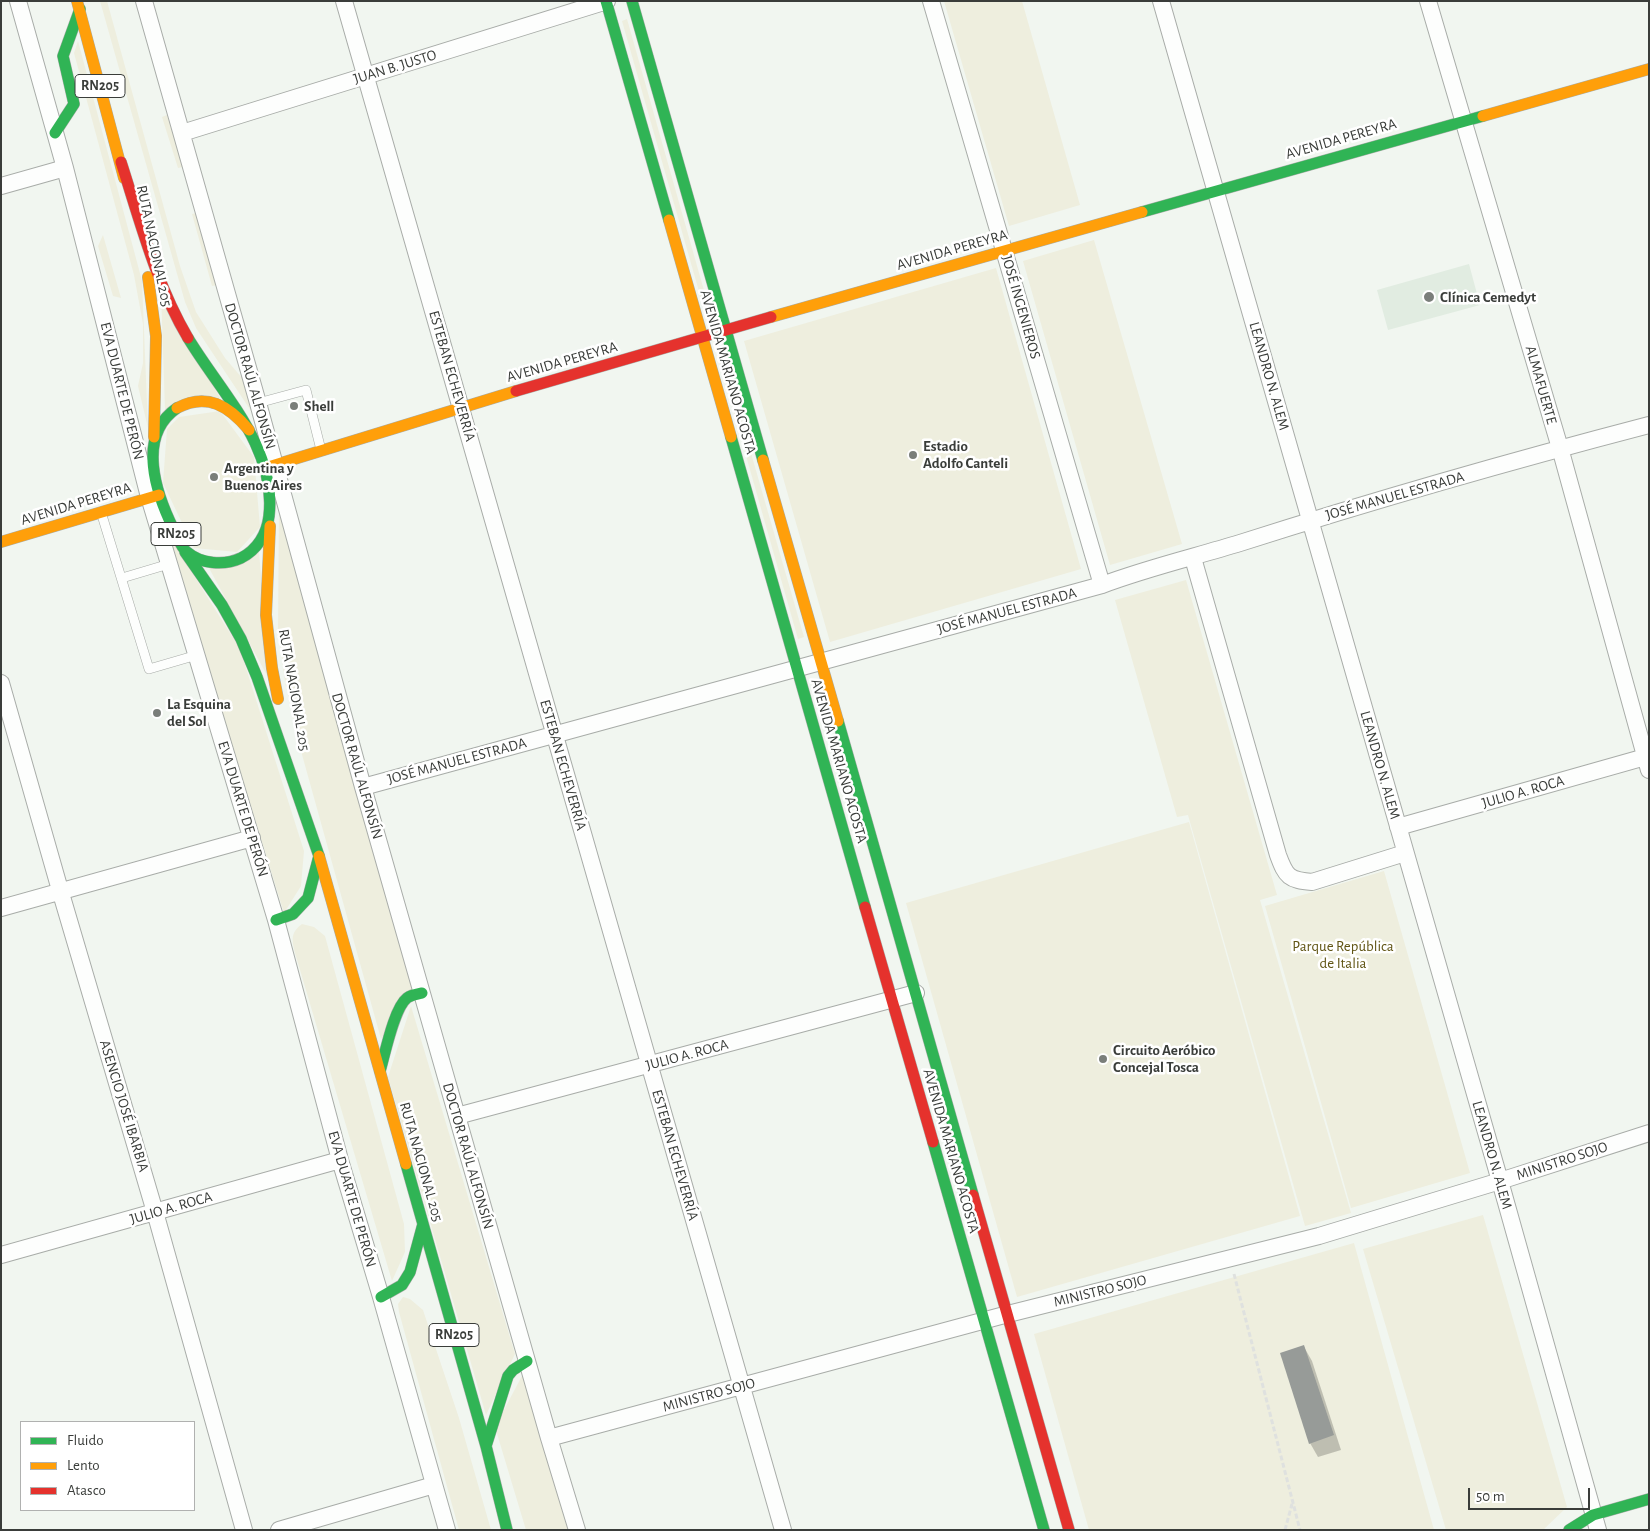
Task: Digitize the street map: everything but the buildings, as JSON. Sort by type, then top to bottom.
[{"type":"main road","name":"AVENIDA MARIANO ACOSTA","points":[[606,1],[1044,1530]]},
{"type":"main road","name":"AVENIDA MARIANO ACOSTA","points":[[632,1],[1069,1530]]},
{"type":"main road","points":[[55,133],[74,104],[62,56],[79,5]]},
{"type":"main road","name":"RUTA NACIONAL 205","points":[[79,5],[121,162],[152,295],[157,376],[153,458],[156,482],[154,496],[185,552],[222,605],[241,639],[257,677],[302,804],[319,856],[508,1530]]},
{"type":"main road","name":"AVENIDA PEREYRA","points":[[270,466],[461,407],[726,330],[1649,69]]},
{"type":"main road","name":"RUTA NACIONAL 205","points":[[121,162],[172,307],[189,342],[249,430],[270,466],[269,495],[271,520],[266,615],[272,668],[302,804]]},
{"type":"main road","name":"RUTA NACIONAL 205","points":[[153,458],[160,427],[168,414],[191,402],[214,402],[230,409],[249,430]]},
{"type":"main road","name":"AVENIDA PEREYRA","points":[[1,542],[154,496]]},
{"type":"main road","name":"RN205","points":[[185,552],[202,560],[220,563],[233,562],[246,556],[257,546],[271,520]]},
{"type":"main road","points":[[276,920],[293,914],[308,898],[319,856]]},
{"type":"main road","points":[[380,1072],[391,1033],[401,1008],[408,998],[422,993]]},
{"type":"main road","points":[[381,1297],[402,1285],[410,1272],[423,1224]]},
{"type":"main road","points":[[486,1446],[508,1376],[513,1370],[527,1361]]},
{"type":"main road","points":[[1568,1530],[1595,1522],[1649,1499]]},
{"type":"street","name":"EVA DUARTE DE PERÓN","points":[[18,1],[154,496],[169,564],[276,920],[340,1160],[381,1297],[446,1530]]},
{"type":"street","name":"DOCTOR RAÚL ALFONSÍN","points":[[144,1],[258,403],[270,466],[577,1530]]},
{"type":"street","name":"ESTEBAN ECHEVERRÍA","points":[[344,1],[782,1530]]},
{"type":"street","name":"JUAN B. JUSTO","points":[[182,133],[606,1]]},
{"type":"street","name":"JOSÉ INGENIEROS","points":[[931,1],[1102,585]]},
{"type":"street","name":"LEANDRO N. ALEM","points":[[1162,1],[1500,1181],[1595,1522]]},
{"type":"street","name":"ALMAFUERTE","points":[[1428,1],[1560,448],[1648,761]]},
{"type":"street","points":[[1,186],[65,168]]},
{"type":"street","name":"JOSÉ MANUEL ESTRADA","points":[[363,787],[1102,585],[1138,571],[1193,558],[1310,521],[1560,448],[1649,425]]},
{"type":"street","points":[[1193,558],[1284,872],[1296,881],[1312,882],[1406,853]]},
{"type":"street","name":"ASENCIO JOSÉ IBARBIA","points":[[1,683],[155,1212],[244,1530]]},
{"type":"street","name":"JULIO A. ROCA","points":[[1398,827],[1648,761]]},
{"type":"street","points":[[1,908],[252,838]]},
{"type":"street","name":"JULIO A. ROCA","points":[[457,1116],[916,993]]},
{"type":"street","name":"MINISTRO SOJO","points":[[549,1438],[984,1320],[1319,1236],[1649,1133]]},
{"type":"street","name":"JULIO A. ROCA","points":[[1,1255],[340,1160]]},
{"type":"street","points":[[279,1530],[434,1485]]},
{"type":"lane","points":[[258,403],[306,390],[321,450]]},
{"type":"lane","points":[[101,512],[149,669],[196,656]]},
{"type":"lane","points":[[122,578],[169,564]]},
{"type":"path","points":[[1230,1258],[1300,1530]]},
{"type":"path","points":[[1285,1530],[1293,1502]]},
{"type":"shaded area","name":"Clínica Cemedyt","points":[[1469,264],[1480,305],[1388,330],[1377,290]]},
{"type":"green space","points":[[100,1],[107,1],[180,266],[196,312],[225,358],[243,379],[253,414],[196,328],[185,302]]},
{"type":"green space","points":[[944,1],[1022,1],[1080,205],[1009,226]]},
{"type":"green space","points":[[627,19],[707,301],[702,302],[622,21]]},
{"type":"green space","points":[[78,41],[142,281],[148,428],[138,386],[143,363],[143,324],[134,275],[74,53]]},
{"type":"green space","points":[[167,115],[183,167],[178,168],[162,117]]},
{"type":"green space","points":[[197,213],[218,285],[212,286],[192,214]]},
{"type":"green space","points":[[103,235],[121,298],[113,296],[98,246]]},
{"type":"green space","points":[[1094,240],[1182,544],[1110,565],[1023,261]]},
{"type":"green space","name":"Estadio Adolfo Canteli","points":[[996,268],[1081,569],[830,642],[744,341]]},
{"type":"green space","points":[[161,292],[220,398],[165,409]]},
{"type":"green space","points":[[723,356],[804,637],[798,639],[718,357]]},
{"type":"green space","points":[[220,411],[254,457],[260,527],[237,552],[194,548],[163,483],[167,429],[179,417]]},
{"type":"green space","points":[[279,508],[413,987],[381,1039],[301,751],[285,682],[278,628]]},
{"type":"green space","points":[[166,531],[240,649],[304,851],[301,886],[284,913]]},
{"type":"green space","points":[[259,552],[270,681],[209,568]]},
{"type":"green space","points":[[1186,580],[1277,895],[1260,900],[1351,1213],[1305,1226],[1188,815],[1177,817],[1115,600]]},
{"type":"green space","name":"Circuito Aeróbico Concejal Tosca","points":[[1189,822],[1300,1216],[1017,1297],[906,903]]},
{"type":"green space","name":"Parque República de Italia","points":[[1384,871],[1470,1173],[1351,1208],[1265,906]]},
{"type":"green space","points":[[302,924],[314,927],[325,936],[404,1224],[405,1252],[392,1281],[295,953],[293,937],[295,930]]},
{"type":"green space","points":[[411,1006],[515,1354],[486,1415],[388,1077]]},
{"type":"green space","points":[[1483,1215],[1567,1507],[1543,1530],[1446,1530],[1363,1249]]},
{"type":"green space","points":[[1354,1243],[1434,1530],[1089,1530],[1034,1334]]},
{"type":"green space","points":[[403,1297],[410,1299],[423,1310],[459,1418],[491,1530],[459,1530],[399,1312],[398,1304]]},
{"type":"green space","points":[[524,1372],[571,1530],[526,1530],[495,1427]]},
{"type":"traffic: fast","points":[[606,1],[669,220]]},
{"type":"traffic: fast","points":[[632,1],[763,460]]},
{"type":"traffic: fast","points":[[55,133],[74,104],[63,56],[80,9]]},
{"type":"traffic: fast","points":[[1142,212],[1483,116]]},
{"type":"traffic: fast","points":[[177,408],[164,420],[157,434],[153,449],[153,466],[161,500],[167,516],[185,550],[193,556],[206,561],[220,563],[234,561],[247,555],[260,541],[268,523],[269,491],[264,467],[256,444],[230,400],[188,338]]},
{"type":"traffic: fast","points":[[731,437],[865,907]]},
{"type":"traffic: fast","points":[[185,552],[222,605],[241,639],[257,677],[319,856]]},
{"type":"traffic: fast","points":[[838,721],[973,1195]]},
{"type":"traffic: fast","points":[[276,920],[293,914],[308,898],[319,856]]},
{"type":"traffic: fast","points":[[380,1071],[390,1032],[402,1003],[412,995],[422,993]]},
{"type":"traffic: fast","points":[[933,1142],[1044,1530]]},
{"type":"traffic: fast","points":[[406,1164],[486,1446],[507,1530]]},
{"type":"traffic: fast","points":[[381,1297],[402,1285],[410,1272],[423,1224]]},
{"type":"traffic: fast","points":[[486,1446],[508,1376],[513,1370],[527,1361]]},
{"type":"traffic: fast","points":[[1569,1530],[1593,1515],[1649,1499]]},
{"type":"traffic: slow","points":[[77,1],[124,178]]},
{"type":"traffic: slow","points":[[1483,116],[1649,69]]},
{"type":"traffic: slow","points":[[771,317],[1142,212]]},
{"type":"traffic: slow","points":[[669,220],[731,437]]},
{"type":"traffic: slow","points":[[148,277],[156,336],[154,437]]},
{"type":"traffic: slow","points":[[265,468],[516,391]]},
{"type":"traffic: slow","points":[[177,408],[198,401],[217,404],[234,414],[249,430]]},
{"type":"traffic: slow","points":[[763,460],[838,721]]},
{"type":"traffic: slow","points":[[1,542],[159,495]]},
{"type":"traffic: slow","points":[[270,526],[266,615],[272,668],[278,699]]},
{"type":"traffic: slow","points":[[319,856],[406,1164]]},
{"type":"traffic: jam","points":[[121,162],[158,274],[188,338]]},
{"type":"traffic: jam","points":[[516,391],[771,317]]},
{"type":"traffic: jam","points":[[865,907],[933,1142]]},
{"type":"traffic: jam","points":[[973,1195],[1069,1530]]},
{"type":"place","name":"Clínica Cemedyt","points":[[1429,297]]},
{"type":"place","name":"Shell","points":[[294,406]]},
{"type":"place","name":"Estadio Adolfo Canteli","points":[[913,455]]},
{"type":"place","name":"Argentina y Buenos Aires","points":[[214,477]]},
{"type":"place","name":"La Esquina del Sol","points":[[157,713]]},
{"type":"place","name":"Circuito Aeróbico Concejal Tosca","points":[[1103,1059]]}]
